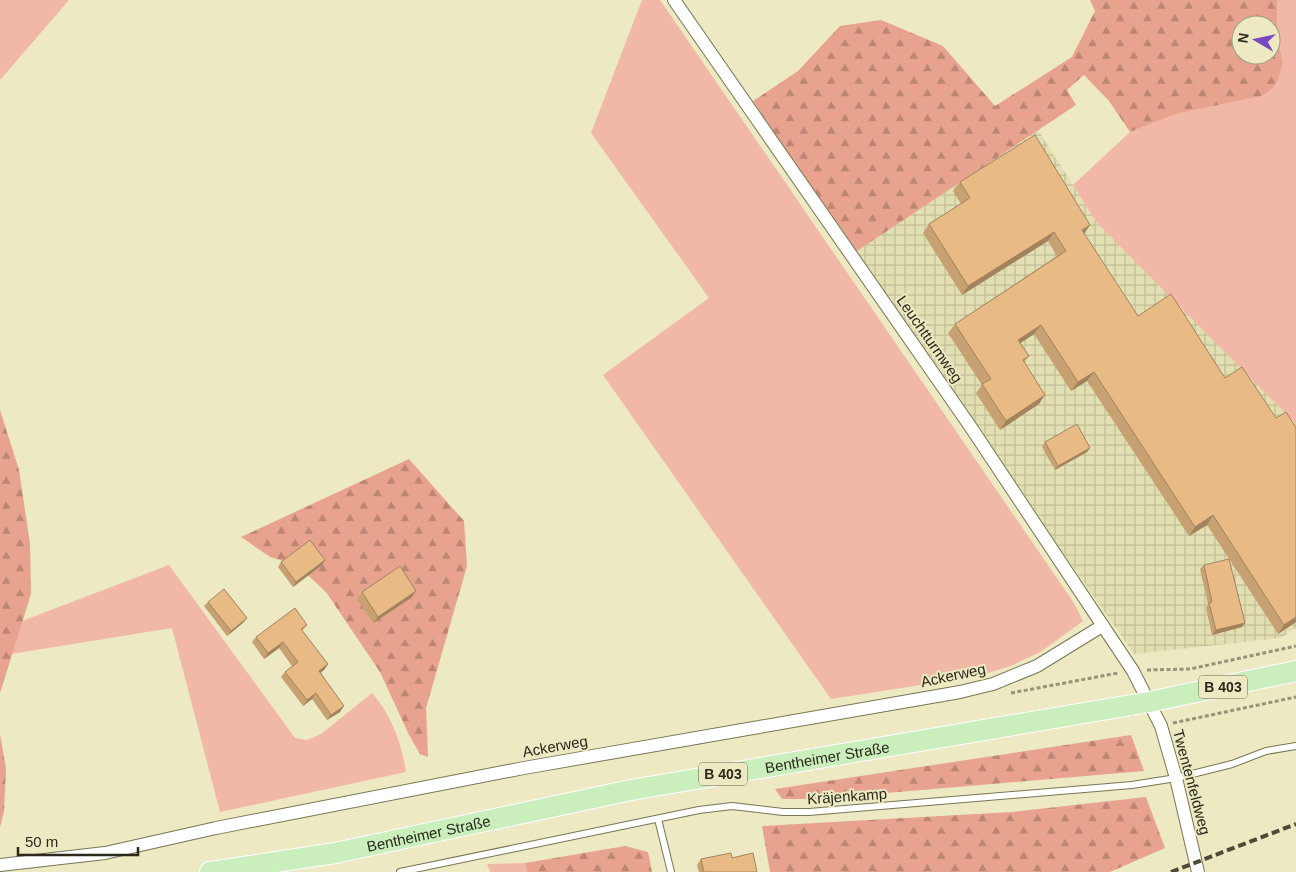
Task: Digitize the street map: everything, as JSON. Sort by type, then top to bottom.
[{"type":"main road","name":"Bentheimer Straße","points":[[210,872],[334,853],[631,790],[1149,702],[1296,671]]},
{"type":"main road","points":[[254,872],[304,857]]},
{"type":"street","name":"Leuchtturmweg","points":[[674,0],[970,426],[1133,672],[1149,702]]},
{"type":"street","name":"Ackerweg","points":[[0,865],[106,853],[216,828],[524,768],[960,692],[993,684],[1037,666],[1102,626]]},
{"type":"street","name":"Twentenfeldweg","points":[[1149,702],[1160,726],[1176,778],[1198,872]]},
{"type":"lane","name":"Kräjenkamp","points":[[400,872],[699,810],[732,806],[783,812],[809,812],[1132,785],[1176,778],[1232,764],[1266,751],[1296,746]]},
{"type":"lane","points":[[658,819],[671,872]]},
{"type":"path","points":[[1160,726],[1296,697]]},
{"type":"shaded area","points":[[0,0],[69,0],[0,80]]},
{"type":"shaded area","points":[[642,0],[660,0],[1074,603],[1083,621],[1042,651],[1011,666],[978,676],[831,699],[603,375],[709,298],[591,133]]},
{"type":"shaded area","points":[[1277,0],[1296,0],[1296,424],[1097,223],[1073,185],[1130,132],[1176,114],[1261,96],[1283,62],[1281,53],[1281,15],[1277,15]]},
{"type":"shaded area","points":[[1038,130],[1097,223],[1296,424],[1296,628],[1281,638],[1134,654],[854,253]]},
{"type":"shaded area","points":[[169,565],[295,738],[307,740],[321,734],[372,693],[385,710],[395,730],[406,772],[220,812],[172,628],[11,654],[22,621]]},
{"type":"shaded area","points":[[525,863],[527,872],[490,872],[487,864]]},
{"type":"green space","points":[[1090,0],[1277,0],[1277,15],[1231,15],[1231,65],[1281,65],[1281,53],[1283,62],[1278,80],[1272,89],[1261,96],[1176,114],[1130,132],[1109,101],[1084,75],[1067,90],[1076,105],[854,253],[753,101],[798,71],[840,26],[881,20],[943,46],[995,106],[1072,57],[1095,11]]},
{"type":"green space","points":[[0,410],[19,470],[30,544],[31,594],[0,693]]},
{"type":"green space","points":[[409,459],[464,521],[467,566],[426,708],[428,757],[420,754],[409,735],[380,672],[326,592],[297,565],[270,557],[241,537]]},
{"type":"green space","points":[[0,734],[6,769],[4,811],[0,827]]},
{"type":"green space","points":[[1131,735],[1144,771],[816,799],[782,799],[775,789]]},
{"type":"green space","points":[[1146,797],[1165,848],[1110,872],[770,872],[762,826],[1012,812]]},
{"type":"green space","points":[[625,846],[648,852],[652,872],[527,872],[525,863]]},
{"type":"building","points":[[1035,135],[1090,225],[1082,230],[1138,316],[1171,294],[1225,378],[1242,367],[1276,418],[1286,412],[1296,428],[1296,617],[1284,625],[1213,515],[1195,527],[1094,372],[1078,382],[1041,325],[1018,340],[1029,356],[1023,360],[1045,395],[1006,421],[982,384],[991,379],[955,324],[1066,251],[1054,232],[968,286],[929,224],[970,198],[960,182]]},
{"type":"building","points":[[1077,424],[1090,448],[1058,466],[1045,442]]},
{"type":"building","points":[[310,540],[325,560],[296,582],[281,562]]},
{"type":"building","points":[[1229,559],[1245,623],[1216,630],[1209,603],[1212,602],[1204,565]]},
{"type":"building","points":[[400,566],[416,591],[378,617],[362,592]]},
{"type":"building","points":[[224,589],[247,618],[231,631],[208,602]]},
{"type":"building","points":[[295,608],[307,625],[301,629],[328,664],[319,671],[344,706],[331,715],[316,693],[307,700],[285,672],[298,662],[283,642],[268,653],[256,637]]},
{"type":"building","points":[[731,853],[732,858],[753,853],[757,872],[704,872],[701,859]]},
{"type":"railway","points":[[1171,872],[1296,824]]}]
